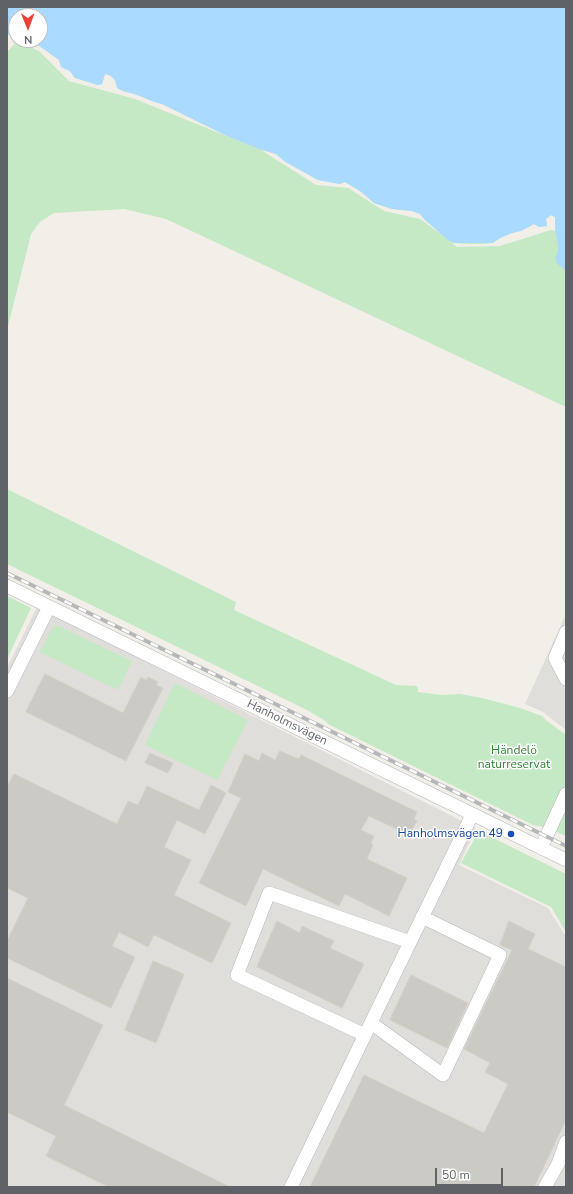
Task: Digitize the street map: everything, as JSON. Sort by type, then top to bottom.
[{"type":"street","name":"Hanholmsvägen","points":[[7,586],[566,860]]},
{"type":"street","points":[[7,691],[49,607]]},
{"type":"street","points":[[566,632],[556,658],[566,679]]},
{"type":"street","points":[[541,848],[566,794]]},
{"type":"street","points":[[291,1187],[472,814]]},
{"type":"street","points":[[365,1035],[237,975],[269,893],[410,942]]},
{"type":"street","points":[[371,1022],[443,1075],[500,955],[422,917]]},
{"type":"street","points":[[545,1187],[558,1164],[566,1142]]},
{"type":"shaded area","points":[[37,607],[476,828],[459,865],[548,908],[566,937],[566,1187],[7,1187],[7,668]]},
{"type":"shaded area","points":[[566,614],[566,730],[543,712],[525,704]]},
{"type":"green space","points":[[7,7],[291,7],[566,186],[566,407],[166,219],[124,209],[54,213],[40,222],[31,234],[7,330],[7,52],[11,48],[33,48],[40,52],[69,81],[135,99],[251,146],[162,104],[123,91],[117,88],[114,78],[108,75],[105,74],[102,84],[98,85],[75,78],[70,71],[61,67],[59,60],[42,48],[48,48],[48,8],[8,8],[8,34]],"holes":[[[261,150],[276,154],[284,161],[318,180],[340,184],[345,182],[360,191],[374,203],[392,209],[412,211],[420,214],[445,237],[420,219],[384,211],[348,188],[316,185]],[[551,215],[555,217],[555,231],[551,230],[500,246],[457,247],[451,242],[471,244],[491,243],[534,224],[539,227],[547,226],[546,219]]]},
{"type":"green space","name":"Händelö naturreservat","points":[[7,489],[236,602],[234,610],[396,685],[416,686],[418,688],[418,692],[441,695],[460,694],[482,698],[520,708],[542,716],[566,735],[566,836],[544,827],[533,825],[328,724],[305,709],[7,564]]},
{"type":"green space","points":[[7,596],[31,608],[7,659]]},
{"type":"green space","points":[[56,625],[132,661],[118,690],[40,652],[51,630]]},
{"type":"green space","points":[[175,683],[248,720],[217,780],[145,745]]},
{"type":"green space","points":[[479,831],[566,874],[566,932],[551,907],[461,863]]},
{"type":"water","points":[[7,7],[566,7],[566,271],[558,264],[555,258],[558,252],[558,246],[555,230],[555,217],[551,215],[546,219],[547,226],[539,227],[534,224],[521,231],[500,238],[493,243],[454,243],[448,240],[420,214],[412,211],[392,209],[374,203],[360,191],[345,182],[340,184],[318,180],[284,161],[276,154],[227,136],[162,104],[117,88],[114,78],[110,76],[105,74],[102,84],[98,85],[75,78],[70,71],[61,67],[59,60],[42,48],[48,48],[48,8],[8,8],[7,34]]},
{"type":"building","points":[[45,674],[123,713],[141,677],[146,680],[148,677],[158,682],[156,685],[163,688],[126,761],[26,712]]},
{"type":"building","points":[[280,751],[299,759],[301,755],[417,812],[414,819],[417,821],[411,831],[409,829],[407,834],[369,816],[361,830],[374,836],[371,843],[373,845],[367,859],[407,878],[389,916],[345,894],[339,906],[263,869],[246,906],[199,883],[241,798],[228,792],[245,754],[259,761],[262,753],[275,760]]},
{"type":"building","points":[[150,753],[173,763],[168,773],[145,763]]},
{"type":"building","points":[[14,774],[117,824],[128,801],[138,805],[147,786],[199,810],[211,785],[226,793],[205,834],[177,820],[164,847],[191,860],[174,895],[231,923],[212,963],[154,935],[148,947],[119,932],[112,946],[135,957],[111,1008],[7,958],[7,941],[28,898],[7,888],[7,787]]},
{"type":"building","points":[[277,921],[300,933],[302,926],[334,941],[330,948],[364,964],[342,1008],[257,967]]},
{"type":"building","points":[[509,921],[535,934],[528,949],[566,967],[566,1120],[534,1187],[310,1187],[364,1075],[484,1133],[508,1084],[485,1072],[490,1063],[464,1049],[512,950],[500,945]]},
{"type":"building","points":[[153,961],[184,974],[156,1043],[125,1030]]},
{"type":"building","points":[[411,975],[468,1003],[447,1048],[390,1020]]},
{"type":"building","points":[[7,978],[103,1025],[64,1105],[230,1187],[109,1187],[46,1156],[56,1136],[7,1112]]},
{"type":"railway","points":[[7,573],[566,846]]},
{"type":"place","name":"Hanholmsvägen 49","points":[[511,834]]}]
